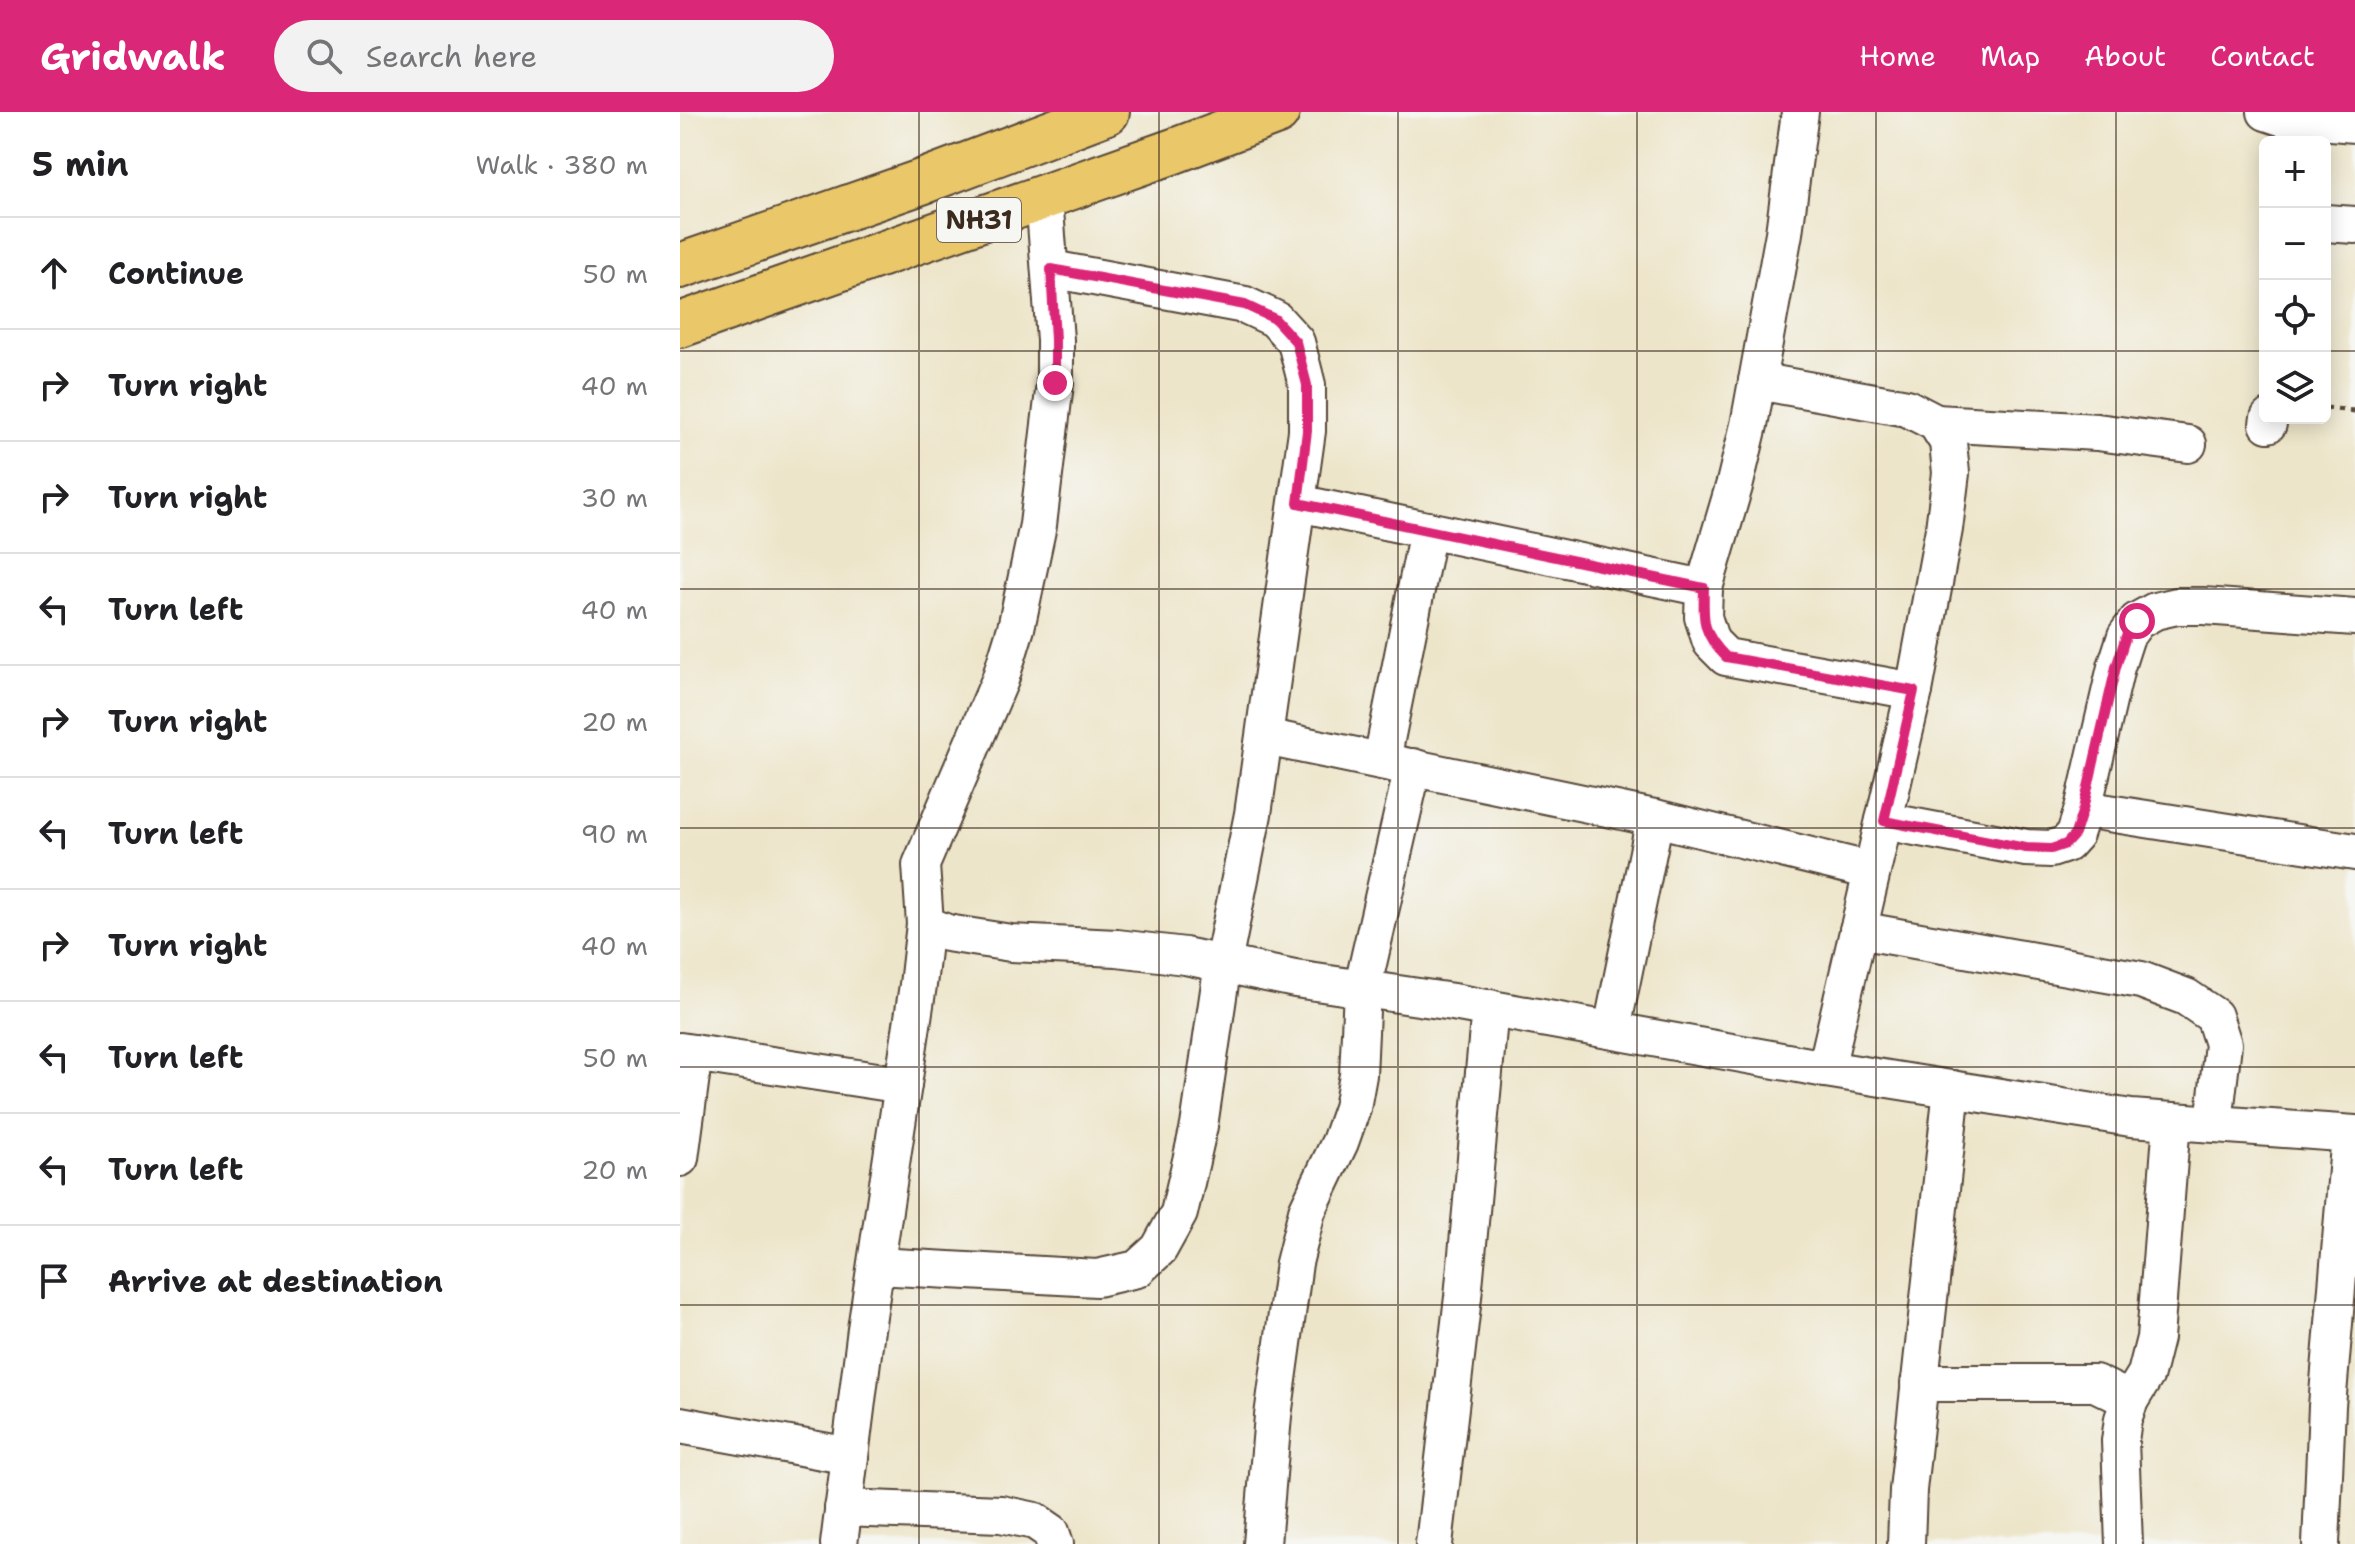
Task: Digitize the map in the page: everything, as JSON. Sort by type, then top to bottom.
[{"type":"highway","name":"NH31","points":[[680,266],[924,181],[1048,123],[1107,112]]},
{"type":"highway","name":"NH31","points":[[680,325],[1277,112]]},
{"type":"street","points":[[1800,112],[1784,233],[1757,381],[1735,483],[1704,588],[1703,617],[1711,642],[1726,657],[1914,691]]},
{"type":"street","points":[[2278,124],[2355,124]]},
{"type":"street","points":[[839,1544],[918,985],[925,924],[921,865],[1000,680],[1016,628],[1038,525],[1055,383],[1051,269],[1044,197]]},
{"type":"street","points":[[2331,223],[2355,225]]},
{"type":"street","points":[[876,1266],[1097,1278],[1137,1269],[1159,1249],[1179,1213],[1199,1126],[1223,963],[1265,737],[1307,431],[1307,385],[1296,342],[1275,319],[1245,305],[1051,269]]},
{"type":"street","points":[[1757,381],[1907,408],[1936,423],[2097,432],[2188,444]]},
{"type":"street","points":[[1826,1069],[1914,691],[1944,529],[1951,473],[1948,442],[1936,423]]},
{"type":"street","points":[[1298,503],[1704,588]]},
{"type":"street","points":[[1262,1544],[1273,1416],[1294,1263],[1307,1211],[1340,1142],[1352,1108],[1358,1075],[1362,990],[1397,763],[1428,530]]},
{"type":"street","points":[[1884,821],[2026,848],[2051,849],[2066,844],[2075,834],[2083,809],[2116,667],[2126,636],[2137,621],[2155,611],[2190,606],[2355,617]]},
{"type":"street","points":[[1265,737],[1655,818],[1872,871]]},
{"type":"street","points":[[2083,809],[2355,852]]},
{"type":"street","points":[[1612,1029],[1655,818]]},
{"type":"street","points":[[925,924],[947,933],[988,940],[1117,948],[1185,956],[1362,990],[1490,1008],[1826,1069],[2131,1118],[2352,1134],[2340,1428],[2321,1544]]},
{"type":"street","points":[[1858,930],[2141,980],[2186,997],[2214,1016],[2223,1044],[2214,1123]]},
{"type":"street","points":[[1434,1544],[1463,1297],[1490,1008]]},
{"type":"street","points":[[680,1158],[687,1052],[903,1085]]},
{"type":"street","points":[[1906,1544],[1908,1490],[1952,1089]]},
{"type":"street","points":[[2124,1544],[2120,1441],[2123,1419],[2130,1400],[2146,1374],[2155,1338],[2172,1121]]},
{"type":"street","points":[[1919,1383],[2095,1383],[2130,1400]]},
{"type":"street","points":[[680,1425],[850,1456]]},
{"type":"street","points":[[843,1508],[1001,1514],[1035,1521],[1051,1532],[1055,1544]]},
{"type":"path","points":[[2331,409],[2355,411]]},
{"type":"route","points":[[1055,383],[1051,269],[1245,305],[1275,319],[1296,342],[1307,385],[1307,431],[1298,503],[1704,588],[1703,617],[1711,642],[1726,657],[1914,691],[1884,821],[2026,848],[2051,849],[2066,844],[2075,834],[2083,809],[2116,667],[2126,636],[2137,621]]}]
